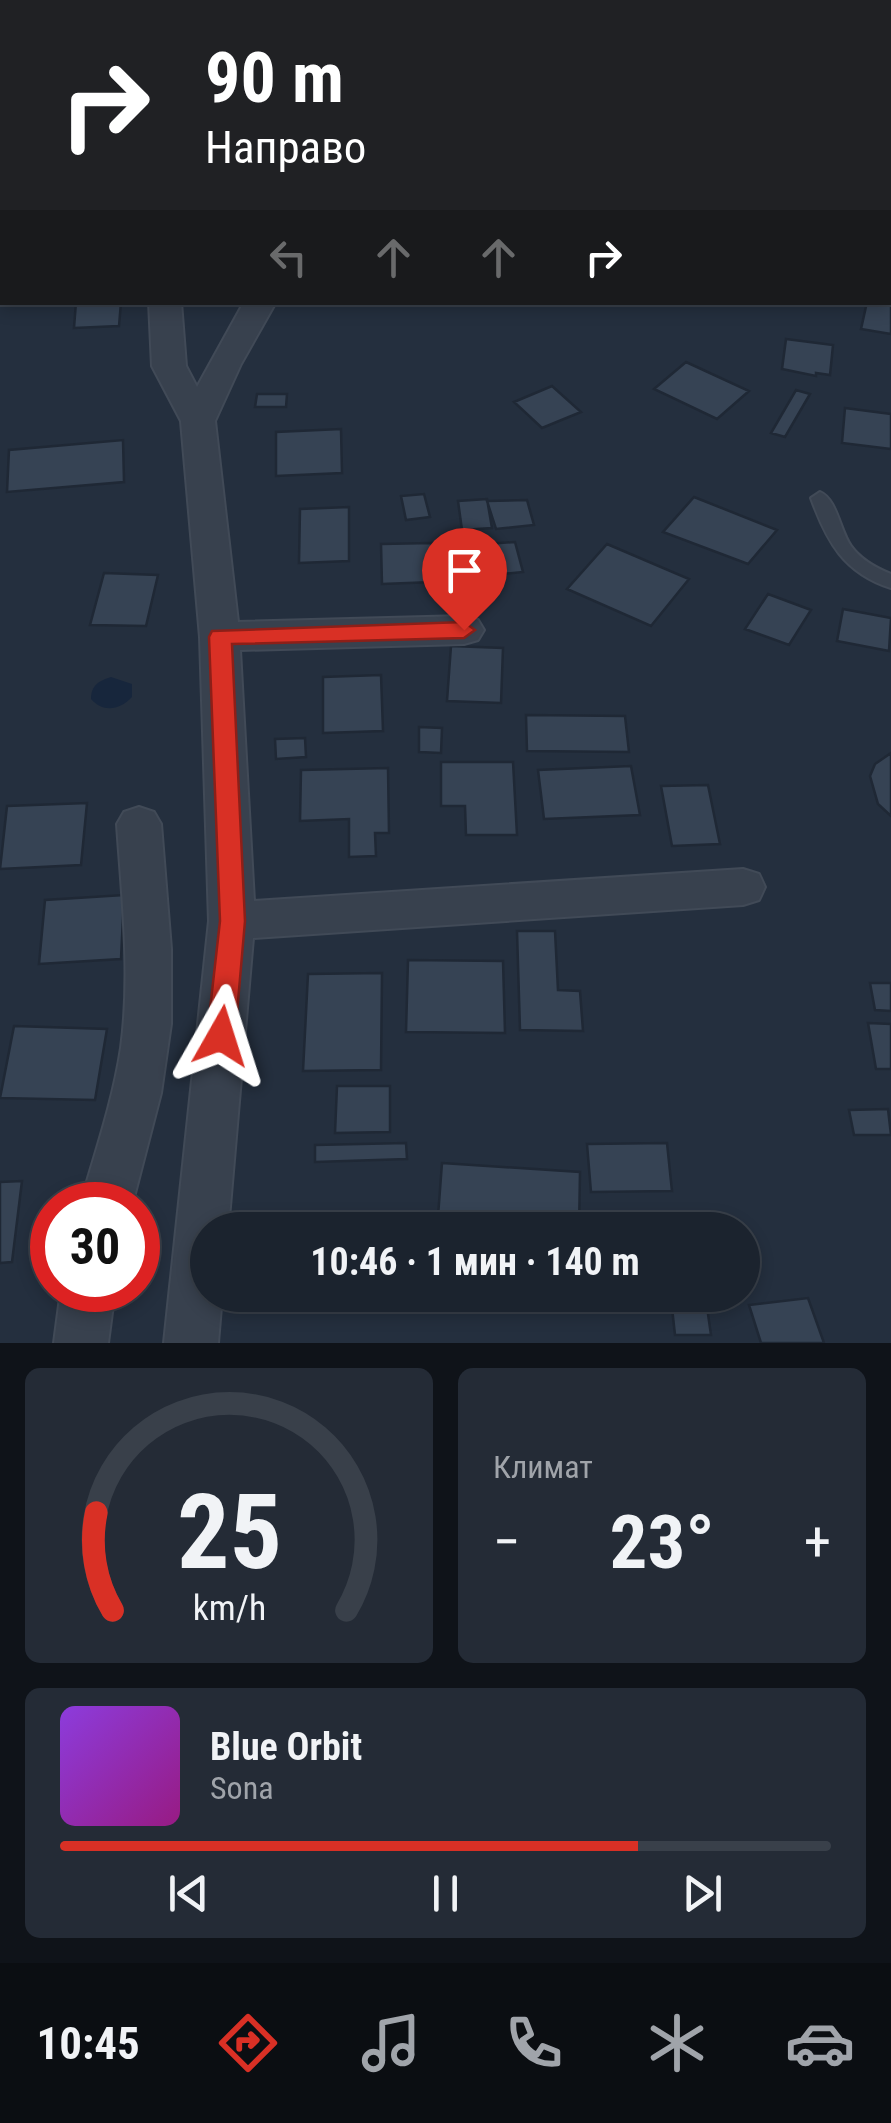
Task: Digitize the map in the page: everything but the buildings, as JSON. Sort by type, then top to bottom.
[{"type":"street","points":[[164,305],[169,366],[198,421],[220,637],[232,921],[191,1343]]},
{"type":"street","points":[[198,421],[258,305]]},
{"type":"street","points":[[220,637],[464,630]]},
{"type":"street","points":[[112,1182],[137,1091],[147,1028],[149,967],[139,824]]},
{"type":"street","points":[[232,921],[744,887]]},
{"type":"street","points":[[81,1343],[85,1312]]},
{"type":"lane","points":[[820,498],[838,546],[857,566],[891,581]]},
{"type":"water","points":[[111,677],[132,684],[132,697],[122,705],[106,708],[91,699],[91,694],[96,684]]},
{"type":"route","points":[[221,1036],[232,921],[220,637],[464,630]]}]
